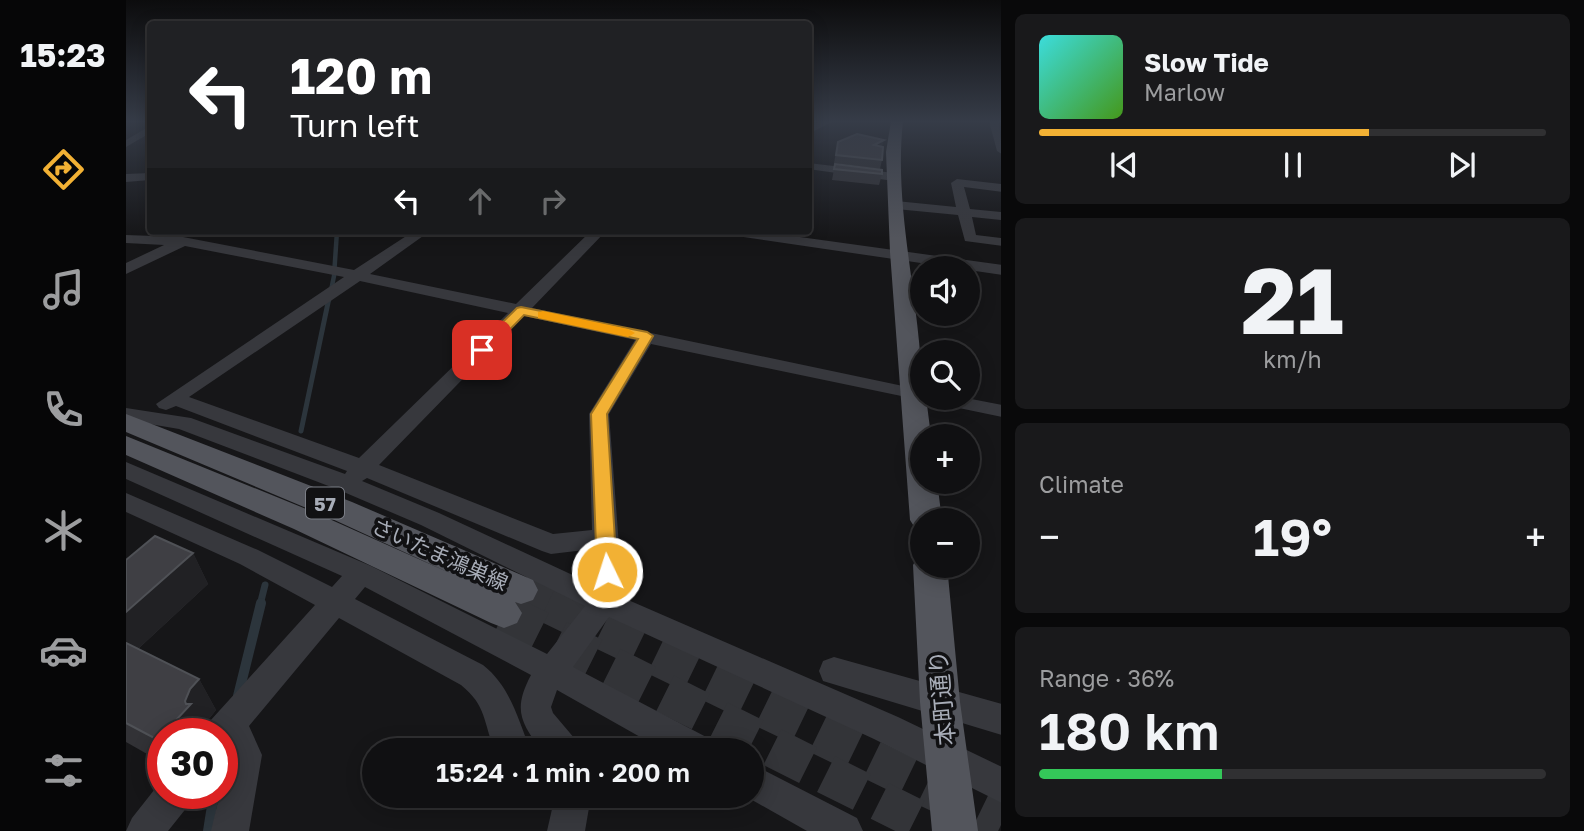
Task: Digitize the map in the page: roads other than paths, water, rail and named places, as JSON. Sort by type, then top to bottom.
[{"type":"main road","points":[[893,160],[900,257],[913,340]]},
{"type":"main road","points":[[922,410],[926,508]]},
{"type":"main road","name":"さいたま鴻巣線","points":[[126,444],[305,521],[512,601],[341,510],[133,417]]},
{"type":"main road","name":"本町通り","points":[[931,578],[940,702],[954,831]]},
{"type":"street","points":[[812,167],[894,177]]},
{"type":"street","points":[[126,178],[147,177]]},
{"type":"street","points":[[1001,188],[957,183],[970,238],[1001,242]]},
{"type":"street","points":[[896,205],[1001,216]]},
{"type":"street","points":[[126,268],[196,235]]},
{"type":"street","points":[[133,417],[175,399],[342,272],[415,235]]},
{"type":"street","points":[[355,476],[595,235]]},
{"type":"street","points":[[761,235],[1001,270]]},
{"type":"street","points":[[126,239],[183,241],[342,272],[910,394]]},
{"type":"street","points":[[553,738],[538,720],[535,706],[541,686],[604,602],[607,572],[599,414],[647,336]]},
{"type":"street","points":[[175,399],[355,476],[430,519],[604,602],[947,758],[1001,786]]},
{"type":"street","points":[[980,407],[1001,411]]},
{"type":"street","points":[[133,417],[183,423],[355,476],[551,544],[605,538]]},
{"type":"street","points":[[126,470],[361,573],[554,672],[674,738]]},
{"type":"street","points":[[126,502],[249,557],[482,682],[493,692],[498,702],[507,738]]},
{"type":"street","points":[[235,718],[361,573]]},
{"type":"street","points":[[834,671],[1001,720]]},
{"type":"street","points":[[238,738],[245,755],[238,790]]},
{"type":"street","points":[[764,788],[844,831]]},
{"type":"street","points":[[566,831],[571,808]]},
{"type":"street","points":[[145,831],[162,809]]},
{"type":"street","points":[[230,831],[234,809]]},
{"type":"waterway","points":[[329,300],[334,276],[337,235]]},
{"type":"waterway","points":[[301,431],[329,298]]},
{"type":"waterway","points":[[260,605],[265,585]]},
{"type":"waterway","points":[[238,696],[261,603]]},
{"type":"waterway","points":[[208,831],[211,809]]},
{"type":"tunnel","points":[[521,590],[552,605]]},
{"type":"tunnel","points":[[548,603],[1001,823]]},
{"type":"tunnel","points":[[504,613],[940,831]]}]
